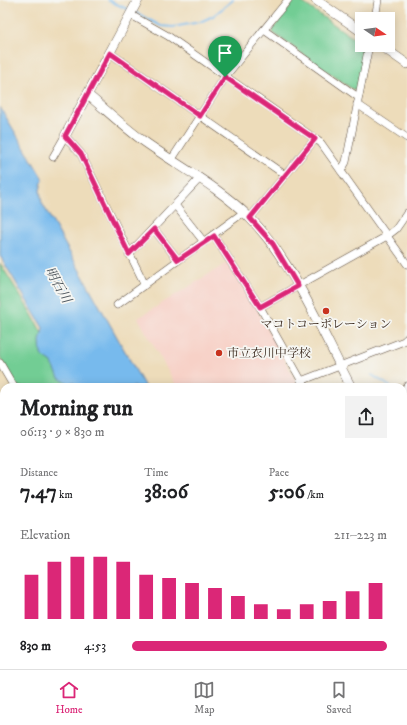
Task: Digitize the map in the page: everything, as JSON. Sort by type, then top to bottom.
[{"type":"street","points":[[53,157],[88,95],[138,0]]},
{"type":"street","points":[[172,159],[225,77],[288,0]]},
{"type":"street","points":[[316,0],[355,27]]},
{"type":"street","points":[[376,12],[378,0]]},
{"type":"street","points":[[131,15],[168,36],[322,143],[407,264]]},
{"type":"street","points":[[264,30],[407,138]]},
{"type":"street","points":[[341,171],[346,162],[368,52]]},
{"type":"street","points":[[390,52],[407,64]]},
{"type":"street","points":[[110,53],[285,175]]},
{"type":"street","points":[[88,95],[141,139],[224,193],[247,215],[273,244],[298,286],[349,383]]},
{"type":"street","points":[[65,136],[81,154],[145,285]]},
{"type":"street","points":[[117,305],[204,242],[247,215],[285,175],[315,139]]},
{"type":"street","points":[[129,254],[154,229],[200,178]]},
{"type":"street","points":[[175,205],[204,242]]},
{"type":"street","points":[[260,307],[387,236],[396,229],[407,213]]},
{"type":"street","points":[[154,229],[178,260]]},
{"type":"street","points":[[214,236],[260,307],[302,383]]},
{"type":"street","points":[[305,383],[340,366],[406,341]]},
{"type":"street","points":[[0,364],[12,383]]},
{"type":"shaded area","name":"市立衣川中学校","points":[[227,263],[256,307],[297,383],[175,383],[138,318]]},
{"type":"green space","points":[[295,0],[299,0],[355,39],[355,52],[365,52],[357,90],[352,89],[273,33],[273,29]]},
{"type":"green space","points":[[0,263],[31,313],[70,383],[16,383],[0,357]]},
{"type":"water","name":"明石川","points":[[0,107],[43,179],[40,190],[42,203],[143,383],[67,383],[59,378],[52,363],[41,355],[40,341],[43,328],[0,256]]},
{"type":"waterway","points":[[108,0],[129,10]]},
{"type":"waterway","points":[[135,12],[161,26],[173,27],[200,22],[213,16],[233,0]]},
{"type":"waterway","points":[[372,375],[385,383]]},
{"type":"place","name":"マコトコーポレーション","points":[[326,311]]},
{"type":"place","name":"市立衣川中学校","points":[[219,353]]},
{"type":"route","points":[[110,53],[200,116],[225,77],[315,139],[250,218],[273,244],[298,286],[260,307],[214,236],[178,260],[154,229],[129,254],[81,154],[65,136],[110,53]]}]
